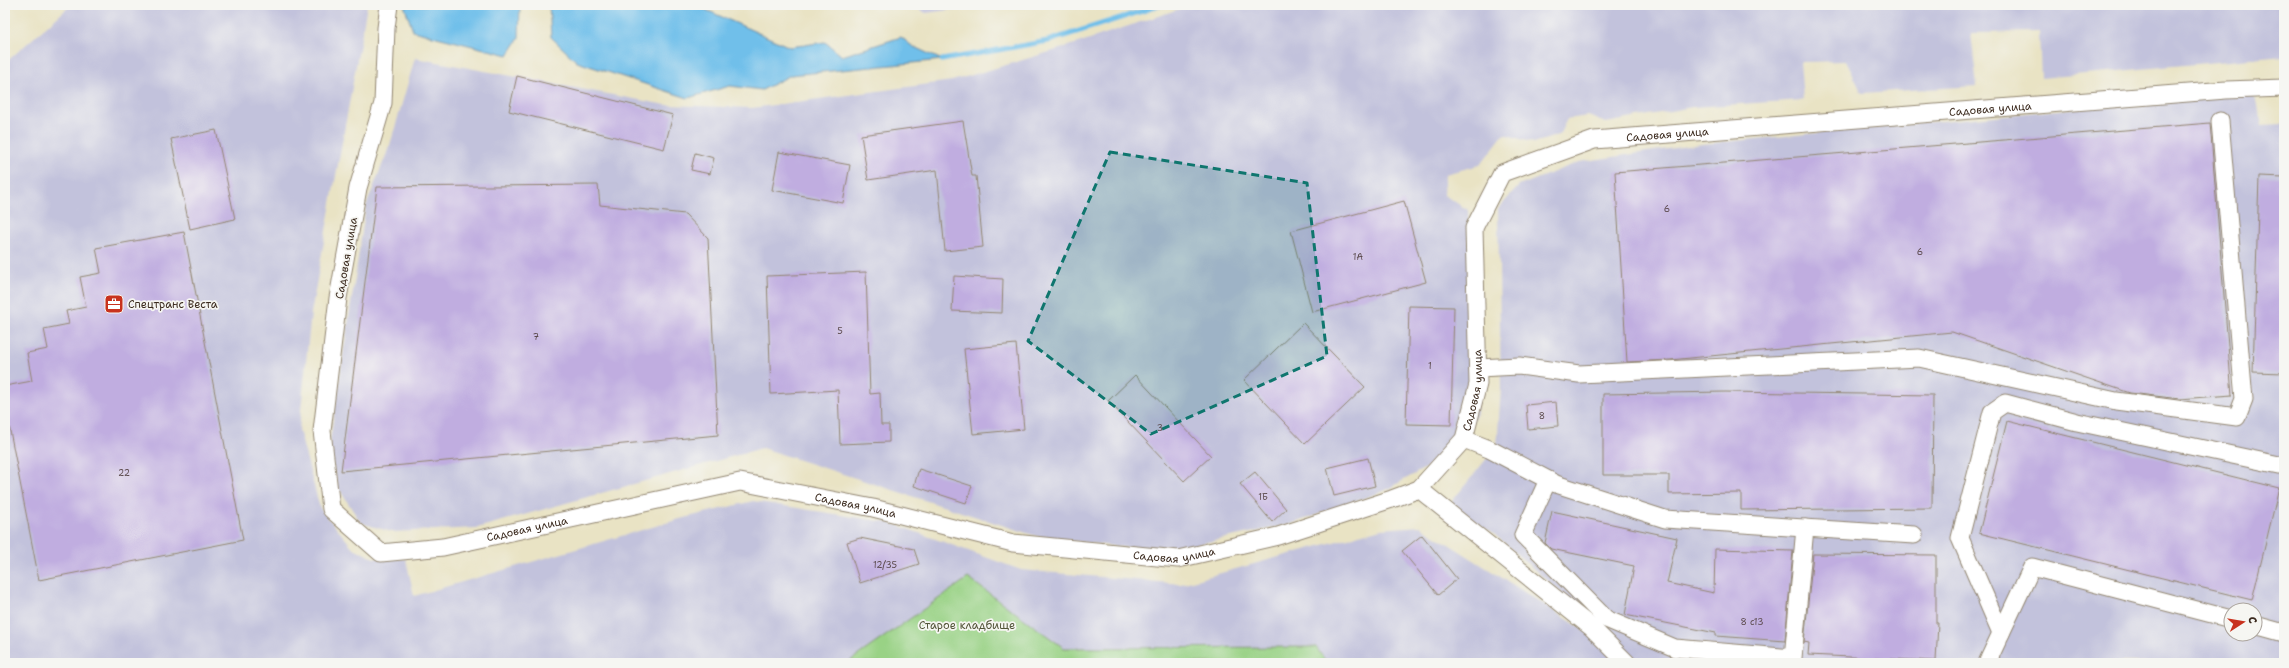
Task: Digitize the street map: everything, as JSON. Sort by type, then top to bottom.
[{"type":"street","name":"Садовая улица","points":[[389,5],[386,28],[383,103],[358,188],[338,298],[322,431],[331,509],[381,553],[443,547],[740,482],[873,508],[1013,543],[1178,559],[1278,536],[1419,489],[1464,439],[1478,384],[1474,228],[1502,173],[1594,140],[2226,90],[2284,88]]},
{"type":"street","points":[[1478,368],[1519,366],[1579,374],[1919,358],[2116,401],[2237,416],[2244,399],[2220,121]]},
{"type":"street","points":[[2001,632],[1960,538],[1992,412],[2005,403],[2077,422],[2284,466]]},
{"type":"street","points":[[1464,439],[1489,449],[1548,480],[1665,519],[1914,535]]},
{"type":"street","points":[[1548,480],[1523,535],[1606,619],[1675,648],[1793,658],[1805,528]]},
{"type":"street","points":[[1419,489],[1591,627],[1627,663]]},
{"type":"street","points":[[1987,663],[2032,567],[2223,617]]},
{"type":"street","points":[[2263,627],[2284,633]]},
{"type":"highlighted area","points":[[1110,152],[1307,183],[1327,356],[1151,434],[1028,341]]},
{"type":"shaded area","points":[[71,5],[367,5],[311,313],[299,430],[320,508],[354,549],[374,558],[406,559],[414,596],[680,519],[753,501],[891,523],[1021,570],[1181,584],[1381,529],[1420,526],[1589,633],[1618,663],[1327,663],[1316,647],[1064,648],[968,578],[847,663],[5,663],[5,63]]},
{"type":"shaded area","points":[[910,5],[985,5],[926,13]]},
{"type":"shaded area","points":[[1191,5],[2284,5],[2284,56],[2041,78],[2039,32],[1971,33],[1977,86],[1862,93],[1846,61],[1800,62],[1803,100],[1692,107],[1606,123],[1588,116],[1567,119],[1559,135],[1534,143],[1504,134],[1480,165],[1445,174],[1444,195],[1468,210],[1477,413],[1456,451],[1384,491],[1291,524],[1161,552],[1039,537],[762,448],[477,528],[392,532],[361,523],[337,486],[329,447],[366,206],[390,145],[415,58],[666,105],[752,108],[952,81],[1060,49]]},
{"type":"shaded area","points":[[2246,92],[2255,97],[2261,125],[2284,124],[2284,663],[1640,663],[1494,534],[1449,505],[1497,446],[1501,388],[1498,209],[1519,186],[1579,162],[1702,144]]},
{"type":"green space","name":"Старое кладбище","points":[[968,578],[1064,648],[1316,647],[1327,663],[847,663]]},
{"type":"water","points":[[404,5],[520,5],[519,38],[508,55],[413,31]]},
{"type":"water","points":[[549,5],[695,5],[790,47],[825,42],[842,56],[901,37],[912,46],[942,60],[791,75],[762,90],[730,86],[688,98],[577,62],[551,37]]},
{"type":"building","points":[[517,76],[673,115],[664,149],[509,111]]},
{"type":"building","points":[[963,121],[972,176],[976,176],[983,247],[945,251],[937,170],[868,180],[861,135]]},
{"type":"building","points":[[2210,123],[2232,395],[2180,399],[2130,393],[1952,332],[1670,360],[1627,362],[1615,172]]},
{"type":"building","points":[[216,130],[235,219],[190,229],[171,139]]},
{"type":"building","points":[[779,152],[850,165],[843,203],[772,190]]},
{"type":"building","points":[[695,153],[714,158],[710,174],[691,170]]},
{"type":"building","points":[[2259,176],[2284,177],[2284,373],[2253,372]]},
{"type":"building","points":[[598,185],[600,205],[685,214],[708,238],[718,435],[341,471],[377,187]]},
{"type":"building","points":[[1404,201],[1426,282],[1312,312],[1291,231]]},
{"type":"building","points":[[184,232],[243,540],[39,580],[5,405],[5,386],[32,381],[27,353],[48,349],[44,329],[69,324],[66,311],[86,307],[80,277],[101,273],[96,248]]},
{"type":"building","points":[[866,272],[870,394],[880,393],[881,425],[889,425],[889,442],[840,444],[838,390],[771,394],[767,276]]},
{"type":"building","points":[[954,276],[1003,279],[1002,313],[952,311]]},
{"type":"building","points":[[1409,306],[1454,307],[1451,425],[1406,424]]},
{"type":"building","points":[[1303,323],[1365,387],[1305,444],[1244,380]]},
{"type":"building","points":[[1016,344],[1024,429],[973,434],[964,349]]},
{"type":"building","points":[[1135,375],[1211,456],[1184,481],[1108,401]]},
{"type":"building","points":[[1725,392],[1933,395],[1932,508],[1741,510],[1741,493],[1669,494],[1669,475],[1603,475],[1603,394]]},
{"type":"building","points":[[1556,402],[1558,426],[1528,429],[1526,405]]},
{"type":"building","points":[[2007,421],[2279,488],[2252,600],[1979,533]]},
{"type":"building","points":[[1368,458],[1375,486],[1334,496],[1327,468]]},
{"type":"building","points":[[919,469],[972,486],[966,503],[914,486]]},
{"type":"building","points":[[1255,472],[1286,509],[1272,522],[1240,484]]},
{"type":"building","points":[[1552,511],[1677,538],[1667,583],[1714,593],[1715,549],[1793,551],[1785,641],[1716,636],[1716,633],[1625,615],[1634,566],[1551,549],[1545,543]]},
{"type":"building","points":[[1422,535],[1457,579],[1438,595],[1402,551]]},
{"type":"building","points":[[860,538],[914,549],[919,564],[860,583],[847,542]]},
{"type":"building","points":[[1813,554],[1936,555],[1936,623],[1938,623],[1936,661],[1808,655],[1809,643],[1804,642]]},
{"type":"waterway","points":[[942,60],[1048,41],[1161,5]]},
{"type":"place","name":"Спецтранс Веста","points":[[114,304]]}]
